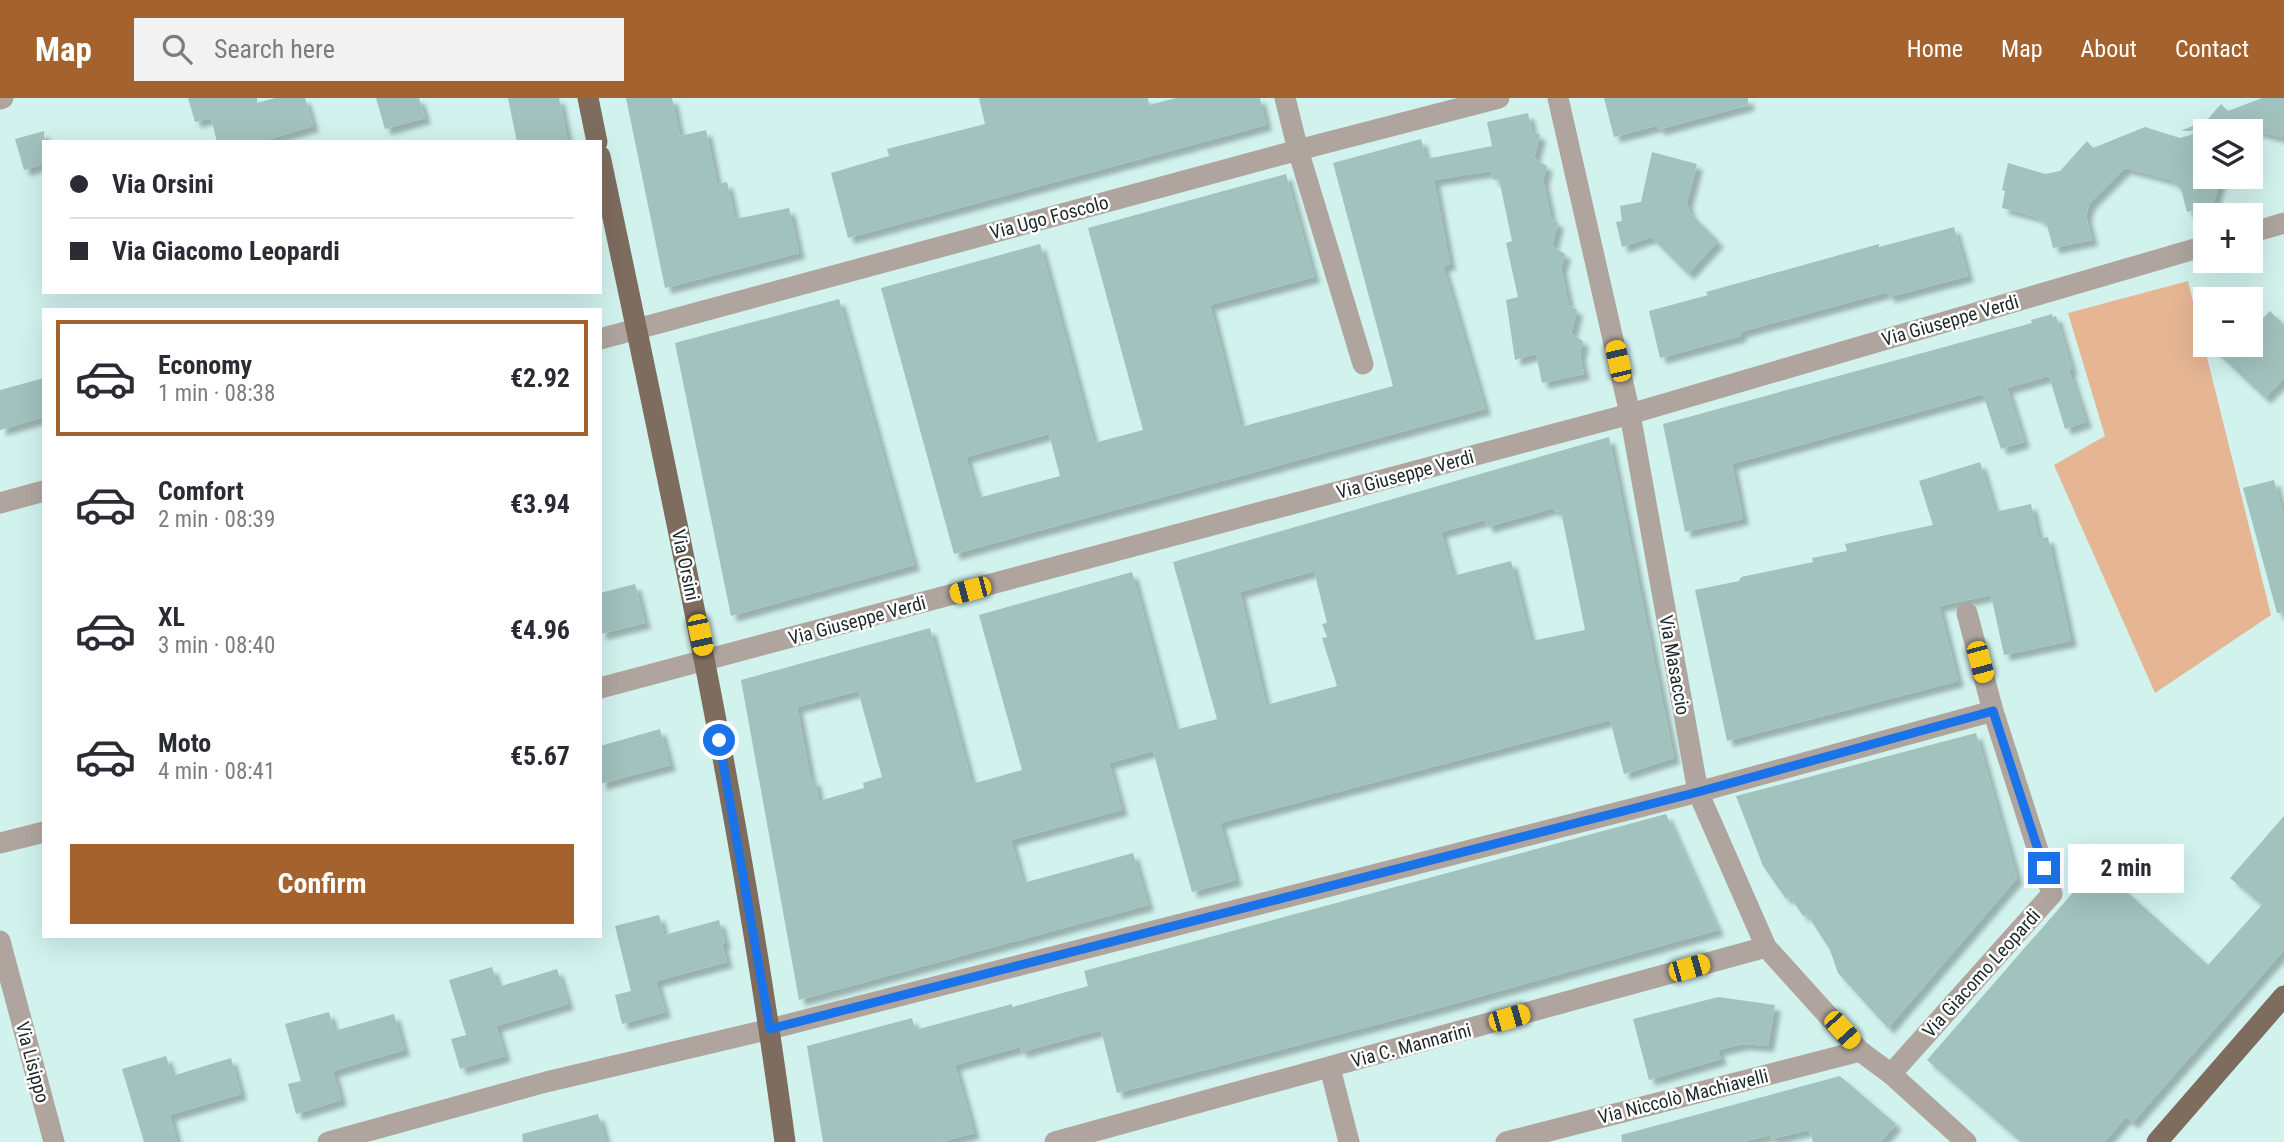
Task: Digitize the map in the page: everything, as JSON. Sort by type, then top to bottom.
[{"type":"main road","points":[[588,98],[597,140]]},
{"type":"main road","name":"Via Orsini","points":[[602,166],[706,661],[770,1029],[785,1142]]},
{"type":"main road","points":[[2157,1142],[2284,996]]},
{"type":"street","points":[[1284,98],[1363,364]]},
{"type":"street","name":"Via Ugo Foscolo","points":[[602,339],[1499,98]]},
{"type":"street","name":"Via Masaccio","points":[[1558,98],[1630,414],[1698,792],[1766,947],[1860,1051],[1891,1074],[1966,1142]]},
{"type":"street","points":[[2263,229],[2284,223]]},
{"type":"street","name":"Via Giuseppe Verdi","points":[[602,687],[1630,414],[2193,250]]},
{"type":"street","points":[[0,503],[42,492]]},
{"type":"street","points":[[328,1142],[546,1082],[770,1029],[1698,792],[1993,711],[1967,613]]},
{"type":"street","name":"Via Giacomo Leopardi","points":[[1891,1074],[2052,894],[1993,711]]},
{"type":"street","points":[[0,843],[42,832]]},
{"type":"street","name":"Via Lisippo","points":[[0,941],[54,1142]]},
{"type":"street","name":"Via C. Mannarini","points":[[1055,1142],[1766,947]]},
{"type":"street","name":"Via Niccolò Machiavelli","points":[[1506,1142],[1860,1051]]},
{"type":"street","points":[[1330,1068],[1349,1142]]},
{"type":"shaded area","points":[[2188,281],[2193,301],[2193,357],[2207,357],[2271,615],[2155,693],[2054,465],[2105,436],[2068,313]]},
{"type":"building","points":[[188,98],[257,98],[257,103],[275,98],[305,98],[313,126],[267,140],[216,140],[211,118],[195,122]]},
{"type":"building","points":[[376,98],[419,98],[425,118],[385,129]]},
{"type":"building","points":[[508,98],[559,98],[568,140],[517,140]]},
{"type":"building","points":[[626,98],[672,98],[680,136],[706,130],[717,184],[727,182],[735,219],[789,208],[799,253],[665,288]]},
{"type":"building","points":[[979,98],[1148,98],[1149,105],[1176,98],[1260,98],[1266,125],[848,238],[831,173],[889,156],[887,149],[985,124]]},
{"type":"building","points":[[1604,98],[1748,98],[1748,105],[1657,130],[1659,125],[1614,137]]},
{"type":"building","points":[[2262,98],[2284,98],[2284,138],[2263,133],[2263,119],[2208,119],[2221,104],[2228,111]]},
{"type":"building","points":[[1528,113],[1532,131],[1540,135],[1534,158],[1547,166],[1543,180],[1551,218],[1558,223],[1552,246],[1565,254],[1561,268],[1569,305],[1577,310],[1571,334],[1583,341],[1580,355],[1584,374],[1542,383],[1536,354],[1515,360],[1506,300],[1518,297],[1506,243],[1512,241],[1499,179],[1493,180],[1491,171],[1434,180],[1450,264],[1443,266],[1485,409],[954,554],[881,288],[1040,244],[1094,443],[1143,430],[1088,228],[1286,174],[1314,277],[1210,305],[1241,427],[1393,386],[1333,163],[1421,139],[1426,159],[1492,146],[1487,122]],"holes":[[[1049,434],[1060,476],[978,498],[966,457]]]},
{"type":"building","points":[[2193,126],[2193,131],[2181,131]]},
{"type":"building","points":[[2145,127],[2180,138],[2193,134],[2193,189],[2218,189],[2214,203],[2193,203],[2193,210],[2187,212],[2181,189],[2171,180],[2125,168],[2089,204],[2086,216],[2092,240],[2053,248],[2047,225],[2037,217],[2002,208],[2005,191],[2002,190],[2008,163],[2045,174],[2060,171],[2087,141],[2093,148]]},
{"type":"building","points":[[44,131],[42,165],[24,170],[15,139]]},
{"type":"building","points":[[1652,152],[1697,164],[1687,202],[1690,213],[1718,241],[1688,274],[1651,237],[1622,247],[1616,222],[1622,221],[1620,206],[1641,202]]},
{"type":"building","points":[[1954,227],[1968,276],[1889,297],[1887,292],[1740,332],[1741,336],[1660,358],[1649,311],[1708,295],[1706,292],[1879,244],[1879,247]]},
{"type":"building","points":[[839,299],[914,565],[731,616],[675,343]]},
{"type":"building","points":[[2270,311],[2284,325],[2284,378],[2265,398],[2222,357],[2263,357],[2263,318]]},
{"type":"building","points":[[2052,314],[2053,317],[2056,316],[2072,370],[2069,370],[2086,422],[2065,429],[2049,376],[2007,388],[2024,442],[2001,449],[1983,394],[1732,464],[1743,519],[1685,532],[1663,424],[2032,323],[2031,320]]},
{"type":"building","points":[[42,379],[42,418],[0,430],[0,390]]},
{"type":"building","points":[[1609,437],[1674,758],[1624,774],[1610,720],[1220,823],[1236,880],[1192,892],[1153,751],[1109,763],[1122,810],[1011,840],[1023,883],[1133,853],[1148,905],[799,1000],[741,680],[930,628],[972,784],[1022,770],[979,615],[1132,572],[1175,730],[1217,719],[1173,562]],"holes":[[[1554,508],[1555,512],[1561,511],[1585,630],[1531,641],[1511,561],[1453,576],[1441,532],[1485,520],[1487,527]],[[1314,571],[1327,623],[1322,624],[1327,637],[1322,638],[1337,686],[1266,705],[1240,592]],[[858,691],[882,777],[863,783],[864,788],[819,801],[815,779],[811,780],[797,707]]]},
{"type":"building","points":[[1980,462],[1995,512],[2031,504],[2039,539],[2048,537],[2071,641],[2004,655],[1991,595],[1939,606],[1958,681],[1727,741],[1695,590],[1813,562],[1812,558],[1847,551],[1845,544],[1933,525],[1919,481]]},
{"type":"building","points":[[2274,480],[2284,517],[2284,612],[2277,613],[2243,488]]},
{"type":"building","points":[[635,584],[645,623],[602,634],[602,592]]},
{"type":"building","points":[[660,729],[670,765],[602,783],[602,745]]},
{"type":"building","points":[[1976,733],[2017,878],[1888,1028],[1838,973],[1830,950],[1807,914],[1803,916],[1790,896],[1786,899],[1763,866],[1736,796]]},
{"type":"building","points":[[1666,814],[1718,930],[1435,1009],[1117,1093],[1101,1030],[1021,1052],[1020,1047],[955,1065],[974,1133],[941,1142],[823,1142],[807,1046],[912,1018],[915,1030],[1012,1004],[1012,1007],[1088,986],[1084,971]]},
{"type":"building","points":[[2284,816],[2284,950],[2132,1123],[2126,1117],[2104,1142],[2021,1142],[1927,1060],[2097,865],[2208,965],[2262,905],[2230,878]]},
{"type":"building","points":[[659,915],[664,935],[719,920],[727,962],[656,981],[665,1012],[622,1024],[615,995],[631,991],[615,926]]},
{"type":"building","points":[[492,967],[498,987],[557,969],[568,1004],[496,1026],[505,1056],[460,1069],[451,1039],[466,1035],[449,980]]},
{"type":"building","points":[[1718,997],[1775,1005],[1768,1046],[1743,1044],[1718,1050],[1721,1059],[1649,1080],[1633,1019]]},
{"type":"building","points":[[329,1012],[334,1031],[394,1014],[404,1050],[333,1071],[341,1100],[296,1114],[288,1084],[301,1081],[285,1024]]},
{"type":"building","points":[[166,1056],[172,1076],[231,1058],[241,1094],[170,1115],[177,1142],[144,1142],[122,1069]]},
{"type":"building","points":[[1840,1076],[1896,1124],[1880,1142],[1813,1142],[1809,1130],[1771,1139],[1770,1135],[1742,1142],[1622,1142],[1621,1135]]},
{"type":"building","points":[[598,1114],[606,1142],[523,1142],[522,1134]]},
{"type":"route","points":[[719,740],[770,1029],[1698,792],[1993,711],[2044,868]]}]
